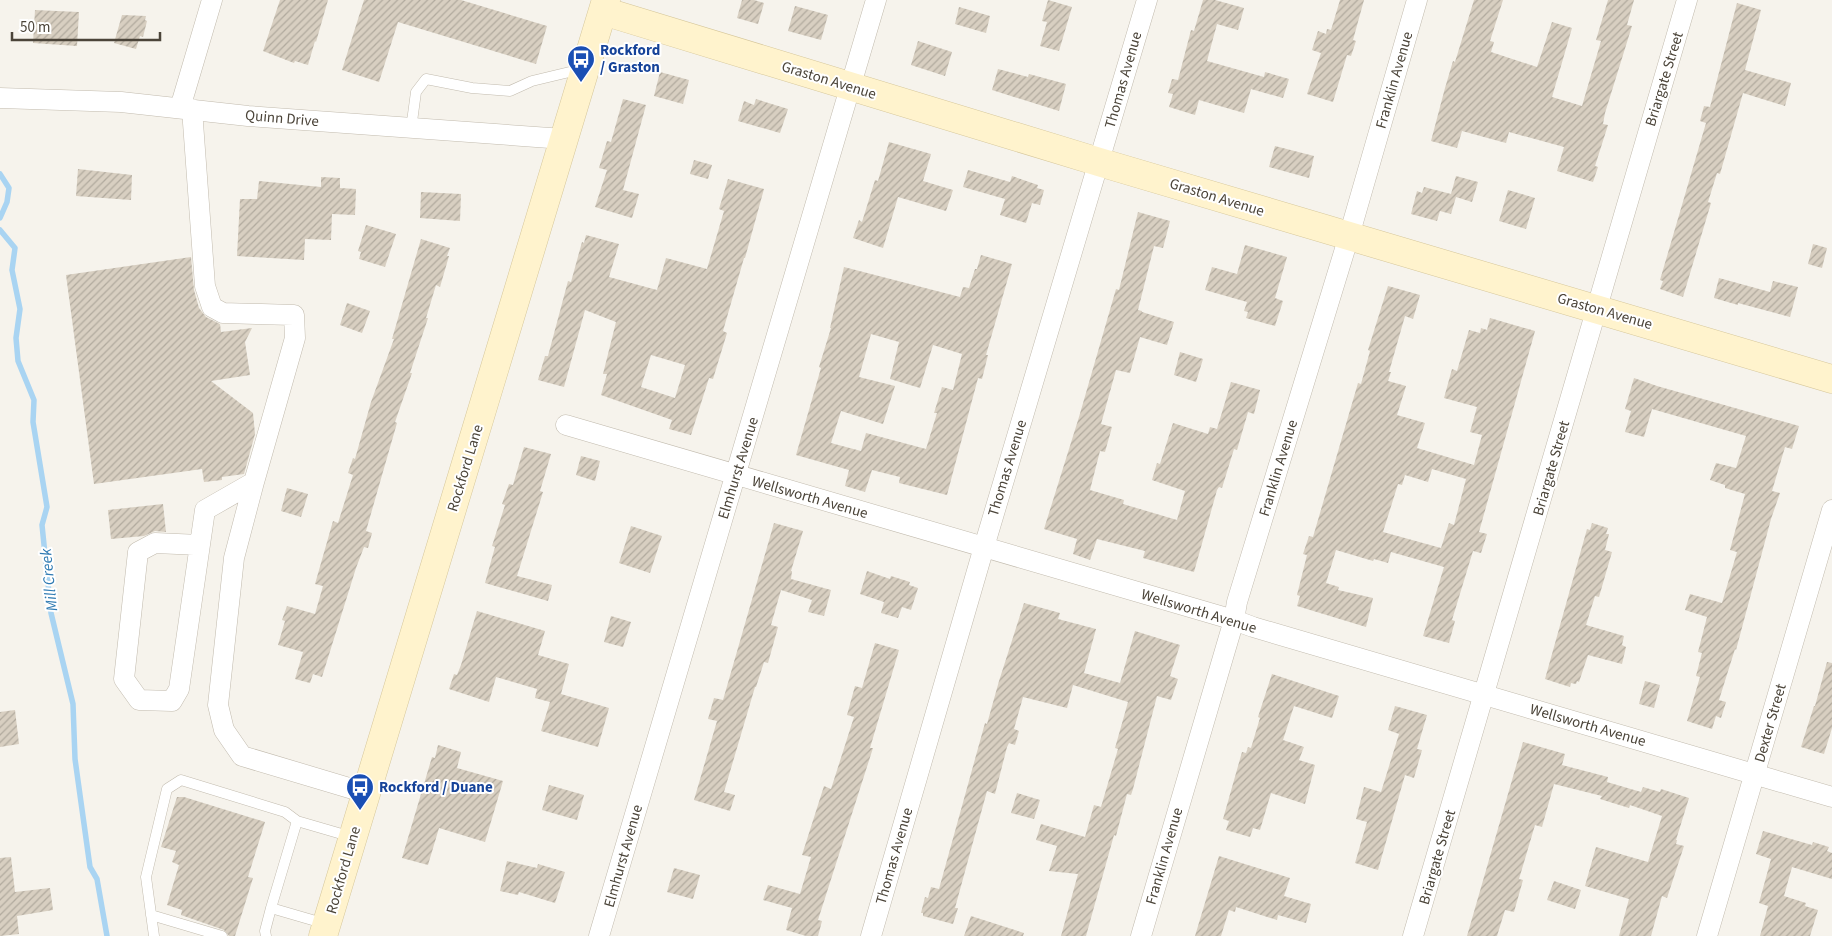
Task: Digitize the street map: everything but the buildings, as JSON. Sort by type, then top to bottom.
[{"type":"street","points":[[212,0],[186,109],[206,286],[212,308],[223,313],[294,315],[295,338],[234,558],[218,705],[224,730],[242,756],[366,793]]},
{"type":"street","name":"Elmhurst Avenue","points":[[599,936],[876,0]]},
{"type":"street","name":"Thomas Avenue","points":[[870,936],[1147,0]]},
{"type":"street","name":"Franklin Avenue","points":[[1141,936],[1234,620],[1243,583],[1349,236],[1417,0]]},
{"type":"street","name":"Briargate Street","points":[[1413,936],[1687,0]]},
{"type":"street","name":"Graston Avenue","points":[[604,5],[850,87],[1832,379]]},
{"type":"street","name":"Rockford Lane","points":[[325,930],[604,5]]},
{"type":"street","name":"Quinn Drive","points":[[0,98],[121,102],[248,116],[411,129],[564,138]]},
{"type":"street","name":"Wellsworth Avenue","points":[[566,425],[1832,797]]},
{"type":"street","points":[[200,545],[155,543],[138,552],[124,679],[139,700],[172,701],[179,689],[200,545],[205,510],[254,482]]},
{"type":"street","name":"Dexter Street","points":[[1707,936],[1832,510]]},
{"type":"lane","points":[[411,129],[416,92],[426,78],[472,88],[510,91],[532,82],[586,68]]},
{"type":"lane","points":[[154,936],[146,877],[167,789],[181,780],[285,812],[297,821],[353,837]]},
{"type":"lane","points":[[266,936],[265,931],[271,908],[297,821]]},
{"type":"lane","points":[[271,908],[325,930]]},
{"type":"lane","points":[[152,915],[222,936]]},
{"type":"waterway","name":"Mill Creek","points":[[0,174],[9,188],[7,202],[0,218]]},
{"type":"waterway","name":"Mill Creek","points":[[0,230],[15,248],[12,270],[20,309],[16,338],[18,361],[34,400],[33,422],[47,507],[42,525],[51,613],[73,704],[75,759],[90,867],[97,879],[107,936]]},
{"type":"place","name":"Rockford / Graston","points":[[581,83]]},
{"type":"place","name":"Rockford / Duane","points":[[360,811]]}]
